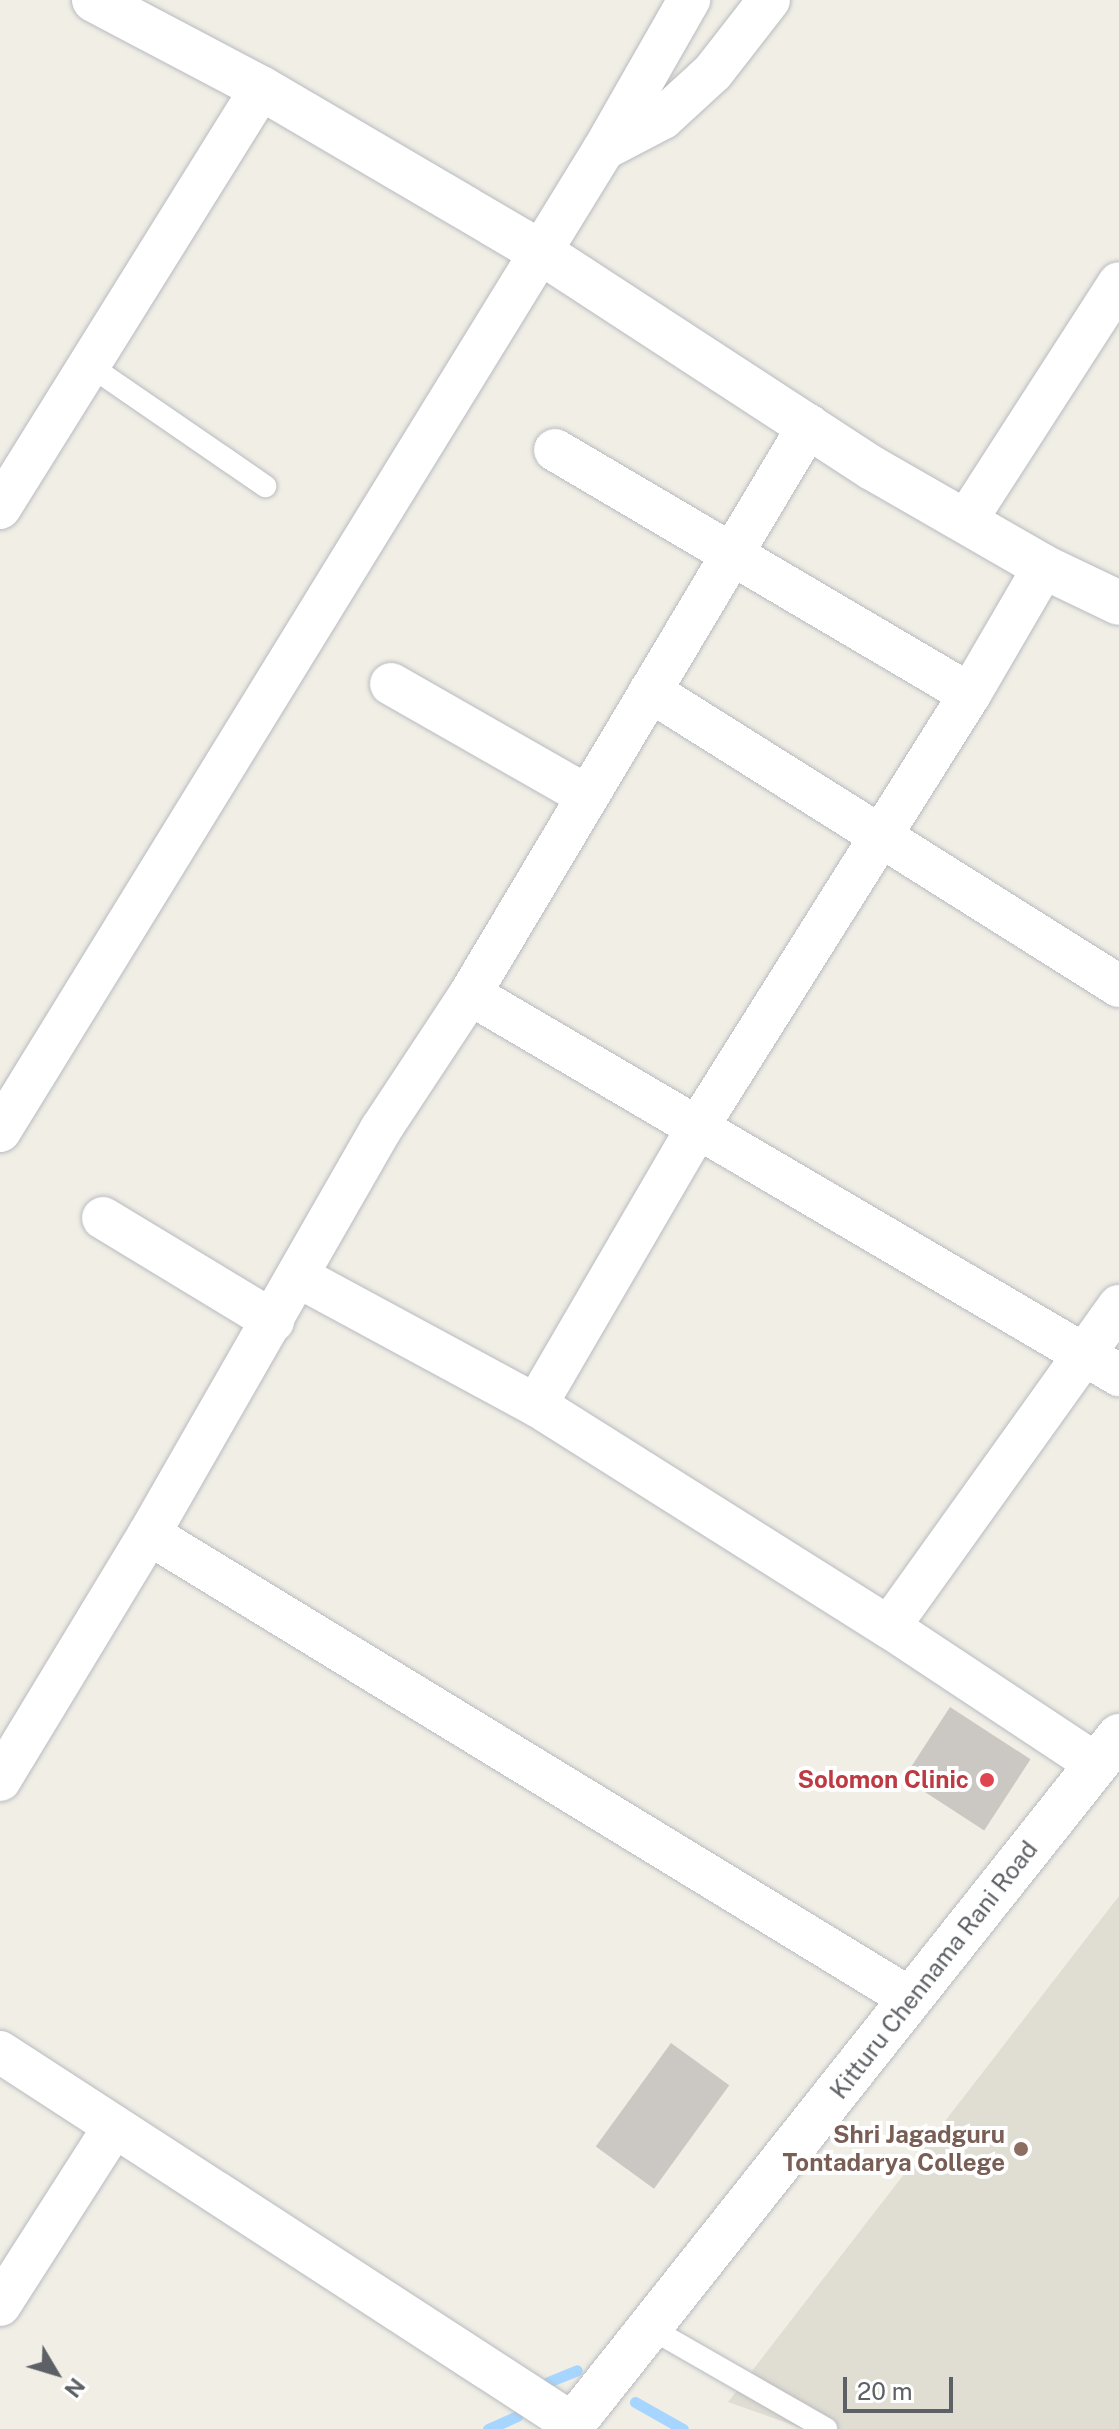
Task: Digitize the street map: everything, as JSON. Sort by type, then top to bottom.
[{"type":"street","points":[[94,0],[261,88],[539,251],[965,522],[1044,567],[1119,603]]},
{"type":"street","points":[[0,1131],[14,1078],[604,149],[689,0]]},
{"type":"street","points":[[604,149],[663,118],[713,72],[769,0]]},
{"type":"street","points":[[0,508],[261,88]]},
{"type":"street","points":[[965,522],[1119,283]]},
{"type":"street","points":[[0,1780],[149,1534],[299,1277],[381,1129],[470,994],[809,425]]},
{"type":"street","points":[[555,450],[730,556],[970,694]]},
{"type":"street","points":[[536,1405],[699,1125],[970,694],[1044,567]]},
{"type":"street","points":[[391,684],[587,796]]},
{"type":"street","points":[[650,691],[1119,986]]},
{"type":"street","points":[[470,994],[699,1125],[1102,1364]]},
{"type":"street","points":[[103,1218],[273,1321]]},
{"type":"street","points":[[299,1277],[536,1405],[889,1627],[1108,1750]]},
{"type":"street","points":[[889,1627],[1102,1364],[1119,1306]]},
{"type":"street","points":[[149,1534],[911,1999]]},
{"type":"street","name":"Kitturu Chennama Rani Road","points":[[571,2426],[1108,1750]]},
{"type":"street","points":[[0,2052],[571,2426]]},
{"type":"street","points":[[0,2305],[114,2127]]},
{"type":"lane","points":[[89,365],[265,486]]},
{"type":"lane","points":[[650,2328],[826,2429]]},
{"type":"shaded area","name":"Shri Jagadguru Tontadarya College","points":[[1119,1896],[1119,2429],[804,2429],[728,2402]]},
{"type":"building","points":[[950,1707],[1031,1759],[984,1831],[904,1778]]},
{"type":"building","points":[[671,2043],[729,2085],[654,2189],[596,2147]]},
{"type":"waterway","points":[[548,2382],[577,2370]]},
{"type":"waterway","points":[[635,2402],[683,2429]]},
{"type":"waterway","points":[[488,2429],[517,2416]]},
{"type":"place","name":"Solomon Clinic","points":[[987,1780]]},
{"type":"place","name":"Shri Jagadguru Tontadarya College","points":[[1021,2149]]}]
